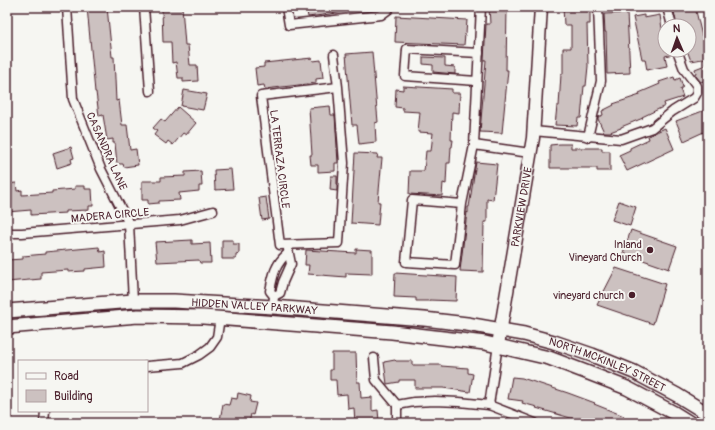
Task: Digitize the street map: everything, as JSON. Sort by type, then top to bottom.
[{"type":"main road","name":"HIDDEN VALLEY PARKWAY","points":[[7,311],[133,301],[274,302],[500,329]]},
{"type":"main road","points":[[64,321],[75,314],[122,310],[128,307],[133,301],[138,307],[146,309],[190,310],[203,317]]},
{"type":"main road","points":[[274,302],[275,314],[295,318],[310,325]]},
{"type":"main road","name":"HIDDEN VALLEY PARKWAY","points":[[7,326],[138,316],[203,317],[442,337],[498,345]]},
{"type":"main road","name":"NORTH MCKINLEY STREET","points":[[500,329],[554,342],[634,372],[677,395],[708,414]]},
{"type":"main road","name":"NORTH MCKINLEY STREET","points":[[498,345],[549,358],[627,388],[690,423]]},
{"type":"street","name":"CASANDRA LANE","points":[[67,7],[73,99],[101,169],[129,224],[133,301]]},
{"type":"street","points":[[144,7],[150,91]]},
{"type":"street","points":[[286,7],[289,25],[381,15],[389,9],[389,7]]},
{"type":"street","points":[[462,204],[412,200],[406,262],[455,265],[462,204],[474,145],[481,7]]},
{"type":"street","name":"PARKVIEW DRIVE","points":[[489,405],[533,131],[541,7]]},
{"type":"street","points":[[588,137],[601,81],[598,7]]},
{"type":"street","points":[[668,7],[670,18]]},
{"type":"street","points":[[477,81],[405,76],[407,49],[479,53]]},
{"type":"street","points":[[274,302],[280,293],[287,270],[291,264],[288,253],[288,244],[339,243],[344,163],[334,56]]},
{"type":"street","points":[[533,131],[621,139],[652,128],[673,111],[694,98],[697,93],[697,86],[684,70],[680,58]]},
{"type":"street","name":"LA TERRAZA CIRCLE","points":[[288,244],[280,245],[261,96],[338,87]]},
{"type":"street","points":[[474,145],[530,153]]},
{"type":"street","name":"MADERA CIRCLE","points":[[7,233],[180,220],[213,211]]},
{"type":"street","points":[[274,302],[270,291],[273,277],[280,260],[288,253]]},
{"type":"street","points":[[276,268],[287,270]]},
{"type":"street","points":[[148,366],[184,363],[199,355],[210,347],[216,337],[220,318]]},
{"type":"street","points":[[374,358],[376,380],[397,405],[397,423]]},
{"type":"street","points":[[397,405],[414,402],[435,401],[489,405],[535,423]]},
{"type":"street","points":[[44,423],[45,412]]},
{"type":"building","points":[[87,7],[107,7],[112,57],[114,57],[116,101],[119,100],[122,125],[127,125],[130,150],[136,149],[138,165],[124,167],[123,164],[117,164],[115,143],[113,143],[113,139],[107,140],[103,115],[99,116],[95,92]]},
{"type":"building","points":[[166,7],[182,7],[185,45],[188,45],[190,65],[197,65],[198,81],[183,82],[183,78],[178,78],[176,62],[172,63],[171,42],[163,42],[162,10],[166,9]]},
{"type":"building","points":[[306,7],[352,7],[352,11],[308,17]]},
{"type":"building","points":[[489,7],[507,7],[506,70],[508,70],[502,133],[480,132],[486,60],[484,60],[486,24],[490,24]]},
{"type":"building","points":[[563,7],[590,7],[590,24],[587,24],[588,66],[586,86],[584,86],[581,118],[578,118],[577,126],[555,125],[557,106],[559,106],[561,74],[563,74],[563,48],[571,48],[571,25],[564,25]]},
{"type":"building","points":[[673,7],[695,7],[702,36],[704,35],[708,46],[708,58],[691,61],[690,58],[697,58],[697,18],[675,18]]},
{"type":"building","points":[[627,13],[630,73],[607,74],[604,14]]},
{"type":"building","points":[[644,15],[644,18],[660,15],[660,18],[657,18],[657,58],[665,58],[667,66],[647,70],[645,59],[642,59],[633,17]]},
{"type":"building","points":[[396,16],[467,20],[464,45],[395,42]]},
{"type":"building","points":[[372,52],[378,122],[375,123],[376,142],[359,144],[357,125],[352,125],[346,54]]},
{"type":"building","points":[[423,57],[445,58],[445,66],[455,67],[455,74],[433,72],[433,65],[423,64]]},
{"type":"building","points":[[312,58],[313,61],[321,60],[323,78],[316,79],[316,83],[265,89],[264,85],[257,86],[255,68],[264,67],[264,63]]},
{"type":"building","points":[[708,64],[708,79],[701,82],[695,75],[695,69]]},
{"type":"building","points":[[674,77],[675,80],[680,78],[683,87],[680,89],[683,97],[664,103],[665,106],[621,128],[610,132],[604,132],[598,119],[598,117],[603,115],[602,111],[614,105],[613,104],[640,95],[639,93],[660,84],[659,82]]},
{"type":"building","points":[[403,86],[452,89],[452,93],[460,93],[459,113],[452,112],[451,140],[453,140],[450,163],[447,163],[446,184],[443,183],[442,196],[409,194],[410,171],[424,171],[426,151],[431,151],[433,133],[418,132],[420,112],[403,111],[403,108],[395,107],[396,89],[403,90]]},
{"type":"building","points":[[184,90],[207,94],[203,110],[181,106]]},
{"type":"building","points":[[330,106],[331,115],[335,115],[338,163],[335,163],[335,171],[318,172],[318,165],[311,165],[310,155],[312,155],[309,108]]},
{"type":"building","points":[[178,107],[196,123],[186,135],[183,133],[173,145],[168,141],[166,144],[154,135],[157,131],[153,128],[161,119],[165,122]]},
{"type":"building","points":[[708,109],[708,130],[684,141],[676,121]]},
{"type":"building","points":[[665,128],[674,149],[627,171],[619,155],[649,139],[648,136]]},
{"type":"building","points":[[571,144],[571,148],[602,148],[602,151],[610,151],[610,171],[597,171],[597,168],[550,168],[550,145]]},
{"type":"building","points":[[71,147],[74,158],[71,159],[72,163],[57,168],[53,153]]},
{"type":"building","points":[[355,153],[378,154],[377,158],[382,158],[378,202],[380,202],[378,225],[351,223]]},
{"type":"building","points":[[476,162],[497,164],[493,200],[487,199],[487,222],[484,222],[483,272],[460,271],[467,212],[468,213]]},
{"type":"building","points":[[231,169],[233,189],[215,190],[214,170]]},
{"type":"building","points":[[201,171],[202,186],[199,186],[199,191],[179,193],[180,200],[159,201],[159,203],[148,204],[148,200],[142,200],[142,181],[161,181],[161,177],[185,176],[185,172]]},
{"type":"building","points":[[331,176],[337,176],[337,191],[330,190]]},
{"type":"building","points":[[16,183],[17,191],[22,190],[22,195],[52,193],[52,191],[75,189],[75,186],[85,186],[85,189],[92,189],[93,206],[89,206],[89,210],[66,211],[66,213],[31,215],[31,210],[7,212],[7,184]]},
{"type":"building","points":[[266,197],[269,219],[262,220],[259,198]]},
{"type":"building","points":[[619,201],[636,207],[630,226],[612,220]]},
{"type":"building","name":"Inland Vineyard Church","points":[[631,230],[677,246],[669,269],[623,253]]},
{"type":"building","points":[[192,240],[192,244],[210,243],[211,263],[200,263],[199,260],[157,262],[155,242]]},
{"type":"building","points":[[222,240],[233,240],[233,244],[239,244],[239,254],[236,255],[236,259],[222,259]]},
{"type":"building","points":[[99,247],[100,252],[105,251],[106,267],[85,269],[85,271],[68,272],[68,270],[41,272],[41,279],[7,282],[7,260],[23,259],[23,256],[45,254],[45,252]]},
{"type":"building","points":[[356,249],[372,250],[372,274],[346,273],[346,277],[308,274],[309,265],[305,265],[306,250],[356,253]]},
{"type":"building","name":"vineyard church","points":[[616,268],[665,284],[653,324],[597,305]]},
{"type":"building","points":[[395,273],[457,277],[456,301],[416,301],[416,298],[394,297]]},
{"type":"building","points":[[332,353],[356,353],[357,382],[360,382],[361,398],[372,397],[372,411],[378,410],[379,421],[355,423],[354,408],[348,409],[347,394],[337,395],[336,380],[330,380],[330,370],[332,370]]},
{"type":"building","points":[[395,360],[412,361],[412,365],[441,365],[468,368],[468,373],[473,374],[470,392],[443,388],[415,388],[415,380],[399,380],[399,382],[387,384],[384,362]]},
{"type":"building","points":[[512,377],[522,378],[568,393],[624,416],[621,423],[588,423],[536,408],[537,407],[522,403],[523,401],[508,399]]},
{"type":"building","points":[[238,393],[251,396],[250,402],[256,403],[249,423],[233,423],[220,420],[223,404],[229,405],[231,398],[237,399]]},
{"type":"place","name":"Inland Vineyard Church","points":[[650,250]]},
{"type":"place","name":"vineyard church","points":[[632,295]]}]
